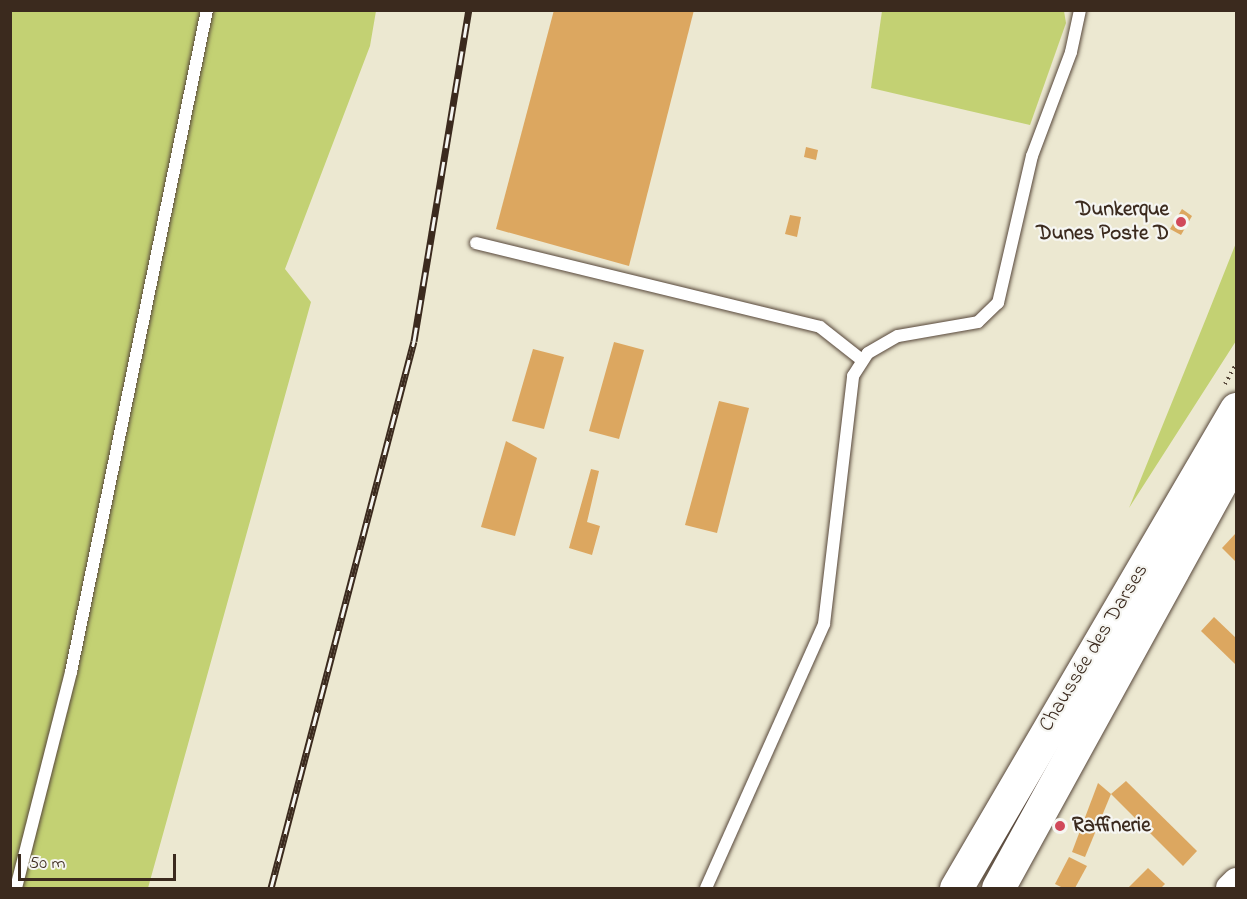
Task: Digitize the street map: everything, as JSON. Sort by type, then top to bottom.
[{"type":"main road","name":"Chaussée des Darses","points":[[956,888],[1236,409]]},
{"type":"main road","name":"Chaussée des Darses","points":[[1000,886],[1236,455]]},
{"type":"street","points":[[1229,888],[1236,881]]},
{"type":"lane","points":[[16,888],[67,690],[207,10]]},
{"type":"lane","points":[[706,888],[824,624],[834,573],[848,398],[862,360],[908,331],[978,322],[998,303],[1032,156],[1071,52],[1080,10]]},
{"type":"lane","points":[[477,243],[820,327],[862,360]]},
{"type":"green space","points":[[10,11],[376,11],[370,46],[285,269],[311,302],[148,888],[11,888]]},
{"type":"green space","points":[[882,11],[1064,11],[1066,23],[1030,125],[871,88]]},
{"type":"green space","points":[[1236,243],[1236,341],[1129,508],[1207,316]]},
{"type":"building","points":[[554,10],[694,10],[629,266],[496,229]]},
{"type":"building","points":[[806,147],[818,150],[816,160],[804,157]]},
{"type":"building","name":"Dunkerque Dunes Poste D","points":[[1182,209],[1192,216],[1181,235],[1170,229]]},
{"type":"building","points":[[790,215],[801,217],[797,237],[785,234]]},
{"type":"building","points":[[614,342],[644,350],[619,439],[589,431]]},
{"type":"building","points":[[533,349],[564,357],[544,429],[512,421]]},
{"type":"building","points":[[719,401],[749,408],[717,533],[685,525]]},
{"type":"building","points":[[506,441],[537,458],[515,536],[481,527]]},
{"type":"building","points":[[591,469],[599,471],[587,522],[600,526],[592,555],[569,548]]},
{"type":"building","points":[[1236,533],[1236,562],[1222,548]]},
{"type":"building","points":[[1214,617],[1236,638],[1235,664],[1201,631]]},
{"type":"building","points":[[1126,781],[1197,851],[1183,866],[1111,794]]},
{"type":"building","points":[[1098,783],[1111,794],[1085,857],[1072,852]]},
{"type":"building","points":[[1069,857],[1087,866],[1075,888],[1063,888],[1055,884]]},
{"type":"building","points":[[1148,868],[1165,884],[1161,888],[1128,888]]},
{"type":"railway","points":[[271,888],[414,341],[469,10]]},
{"type":"place","name":"Dunkerque Dunes Poste D","points":[[1181,222]]},
{"type":"place","name":"Raffinerie","points":[[1060,826]]}]
